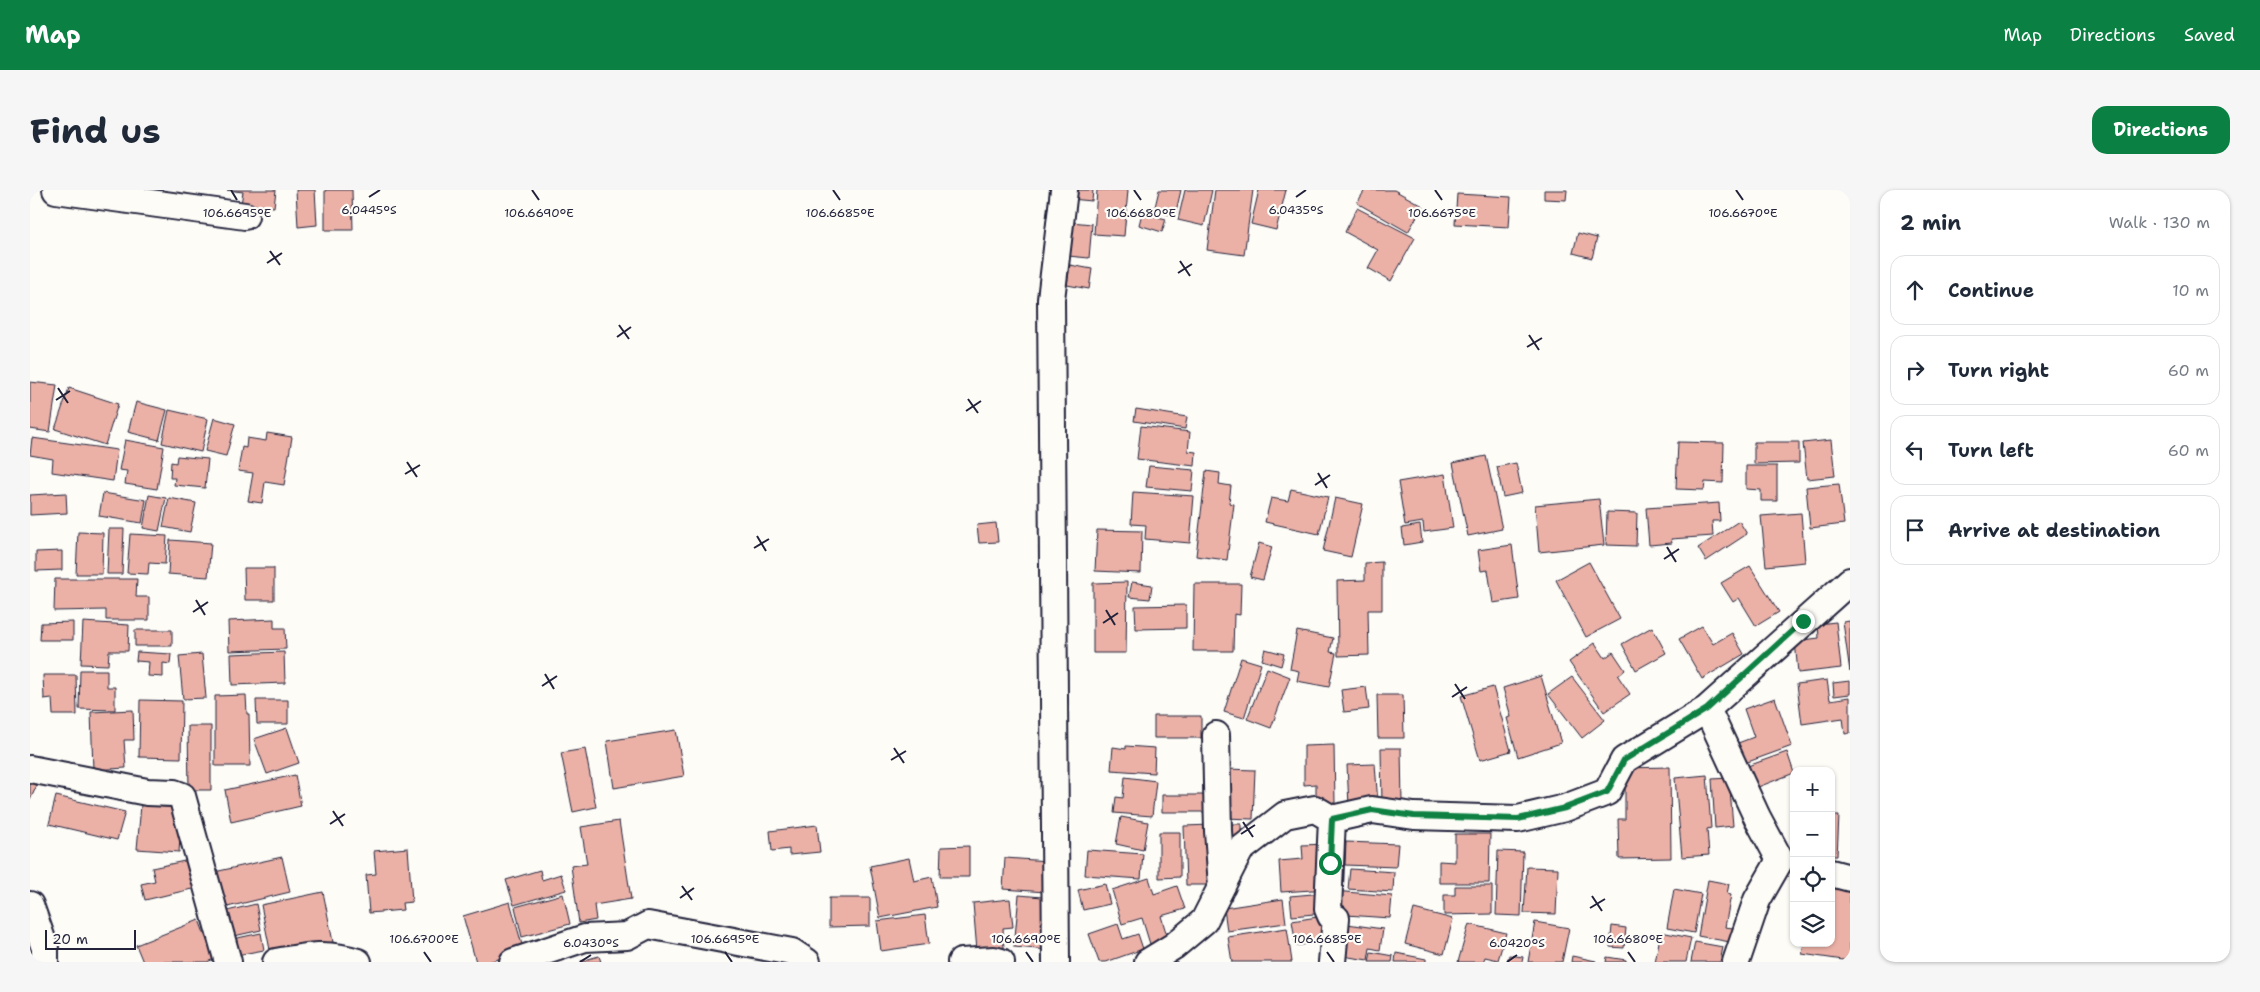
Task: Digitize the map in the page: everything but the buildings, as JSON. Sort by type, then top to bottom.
[{"type":"street","points":[[56,190],[245,216]]},
{"type":"street","points":[[1056,962],[1051,299],[1064,190]]},
{"type":"street","points":[[1148,962],[1174,946],[1204,921],[1240,850],[1285,815],[1315,809],[1332,819],[1372,810],[1414,816],[1518,819],[1565,808],[1607,792],[1624,760],[1707,709],[1850,581]]},
{"type":"street","points":[[1707,709],[1757,817],[1787,861],[1757,900],[1736,962]]},
{"type":"street","points":[[1216,735],[1218,831],[1222,888]]},
{"type":"street","points":[[30,769],[147,792],[174,793],[182,796],[228,962]]},
{"type":"street","points":[[1332,819],[1328,909],[1331,916],[1336,918],[1332,962]]},
{"type":"street","points":[[1835,874],[1850,878]]},
{"type":"street","points":[[30,905],[45,948],[45,962]]},
{"type":"street","points":[[513,962],[586,938],[627,936],[648,925],[792,952],[807,962]]},
{"type":"street","points":[[276,962],[315,954],[341,956],[358,962]]},
{"type":"street","points":[[962,962],[994,960],[1001,962]]},
{"type":"route","points":[[1330,863],[1332,819],[1372,810],[1414,816],[1465,819],[1518,819],[1565,808],[1607,792],[1624,760],[1642,751],[1707,709],[1803,621]]}]
